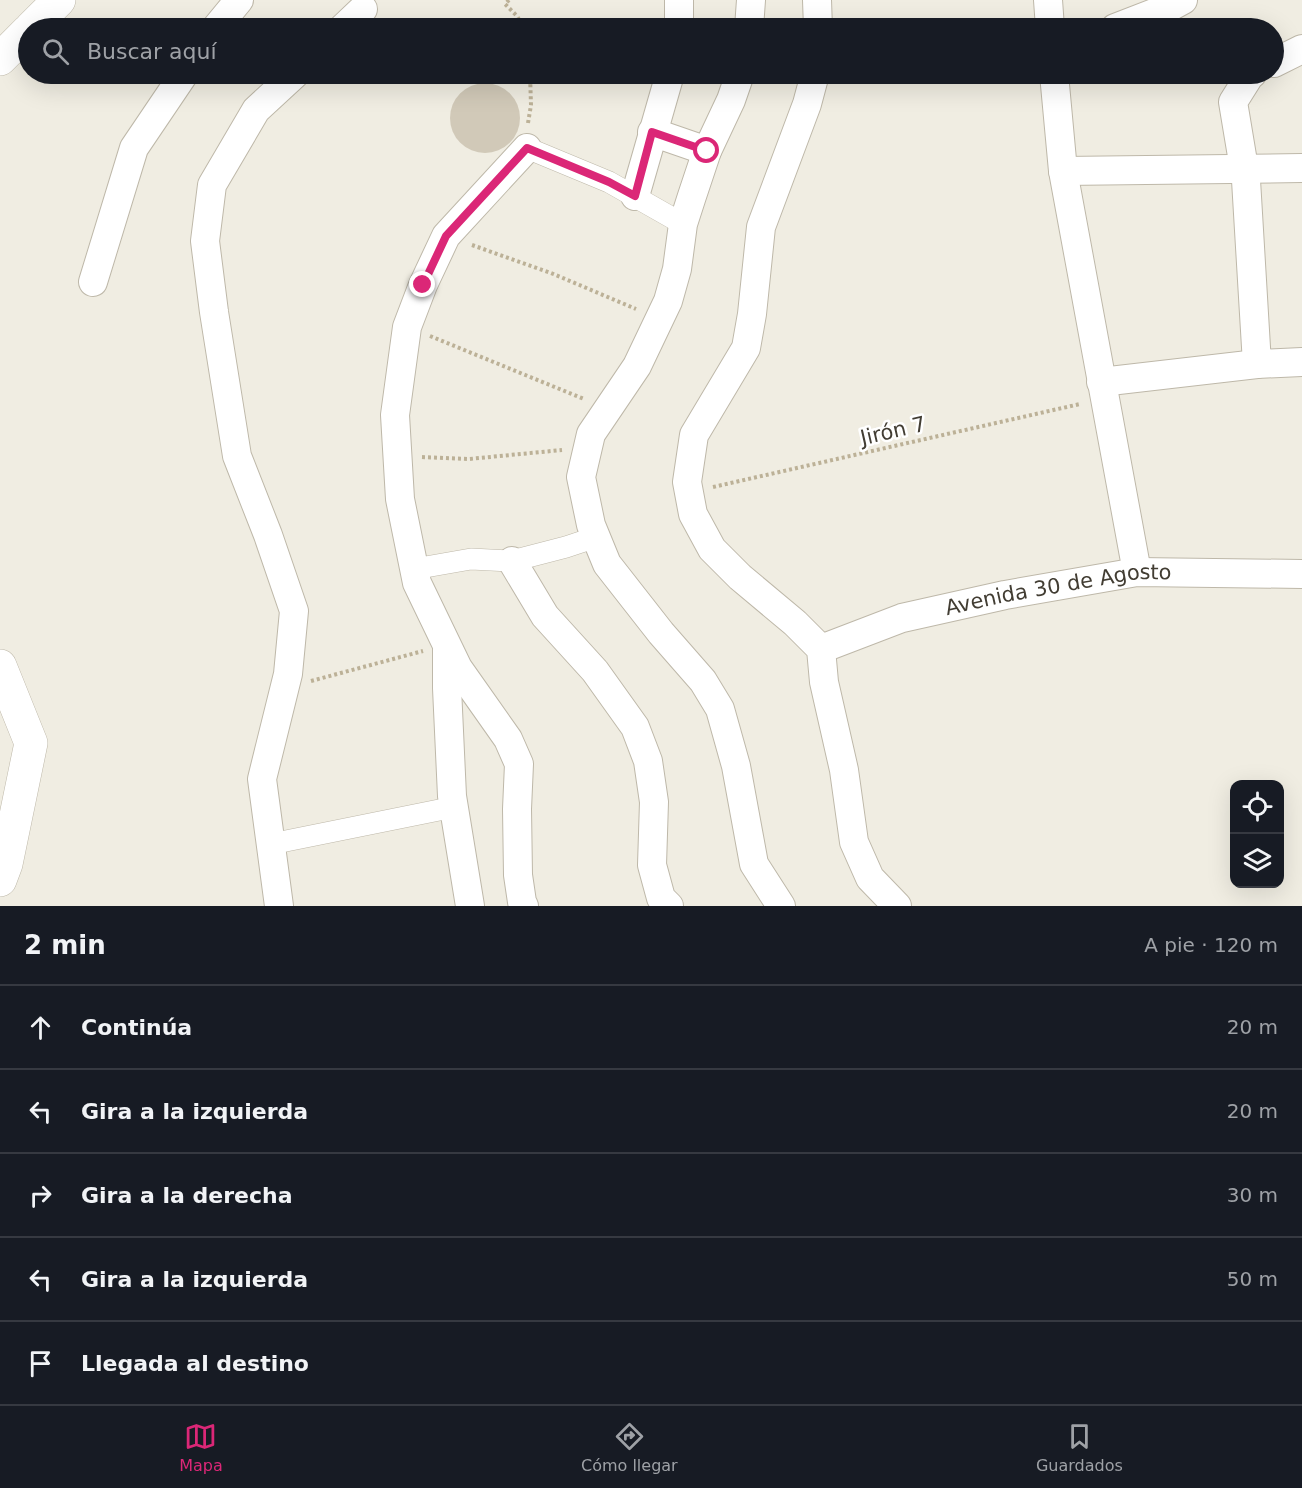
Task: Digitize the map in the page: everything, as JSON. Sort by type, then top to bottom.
[{"type":"street","points":[[42,18],[59,0]]},
{"type":"street","points":[[224,18],[239,0]]},
{"type":"street","points":[[679,18],[680,0]]},
{"type":"street","points":[[750,18],[751,0]]},
{"type":"street","points":[[817,0],[818,18]]},
{"type":"street","points":[[1141,18],[1183,0]]},
{"type":"street","points":[[350,18],[358,5]]},
{"type":"street","points":[[0,59],[18,42]]},
{"type":"street","points":[[1284,58],[1302,49]]},
{"type":"street","points":[[93,282],[134,147],[177,84]]},
{"type":"street","points":[[279,906],[262,779],[288,674],[294,611],[268,534],[237,456],[205,241],[212,185],[256,110],[284,84]]},
{"type":"street","points":[[635,196],[667,84]]},
{"type":"street","points":[[737,84],[707,151],[683,224],[677,269],[668,301],[637,366],[591,434],[581,477],[591,525],[607,564],[661,633],[703,681],[720,709],[736,766],[754,864],[781,906]]},
{"type":"street","points":[[812,84],[807,104],[761,227],[753,314],[746,348],[694,435],[687,482],[693,513],[712,549],[740,578],[795,623],[821,649],[824,682],[844,770],[854,842],[870,878],[897,906]]},
{"type":"street","points":[[1055,84],[1063,171],[1137,573]]},
{"type":"street","points":[[1244,84],[1233,102],[1246,180],[1257,364]]},
{"type":"street","points":[[652,132],[707,151]]},
{"type":"street","points":[[525,906],[522,902],[518,875],[519,764],[508,739],[458,668],[417,583],[414,569],[400,499],[395,415],[407,327],[423,285],[446,236],[527,148],[609,182],[683,224]]},
{"type":"street","points":[[1063,171],[1302,168]]},
{"type":"street","points":[[1103,390],[1257,364],[1302,362]]},
{"type":"street","points":[[414,569],[471,560],[512,561],[596,537]]},
{"type":"street","points":[[512,561],[545,616],[595,671],[635,727],[648,760],[654,802],[652,865],[661,898],[669,906]]},
{"type":"street","name":"Avenida 30 de Agosto","points":[[821,649],[902,618],[1005,596],[1137,573],[1302,574]]},
{"type":"street","points":[[447,645],[452,795],[470,906]]},
{"type":"street","points":[[0,666],[31,743],[6,864],[0,880]]},
{"type":"street","points":[[271,844],[454,807]]},
{"type":"path","points":[[508,0],[505,4],[518,18]]},
{"type":"path","points":[[527,148],[530,84]]},
{"type":"path","points":[[446,236],[551,273],[660,320]]},
{"type":"path","points":[[407,327],[608,408]]},
{"type":"path","name":"Jirón 7","points":[[689,492],[1103,390]]},
{"type":"path","points":[[398,456],[469,459],[588,448]]},
{"type":"path","points":[[285,688],[447,645]]},
{"type":"building","points":[[478,84],[492,84],[504,89],[510,93],[519,111],[519,125],[514,137],[510,143],[492,152],[478,152],[466,147],[460,143],[451,125],[451,111],[456,99],[460,93]]},
{"type":"route","points":[[423,285],[446,236],[527,148],[609,182],[635,196],[652,132],[707,151]]}]
